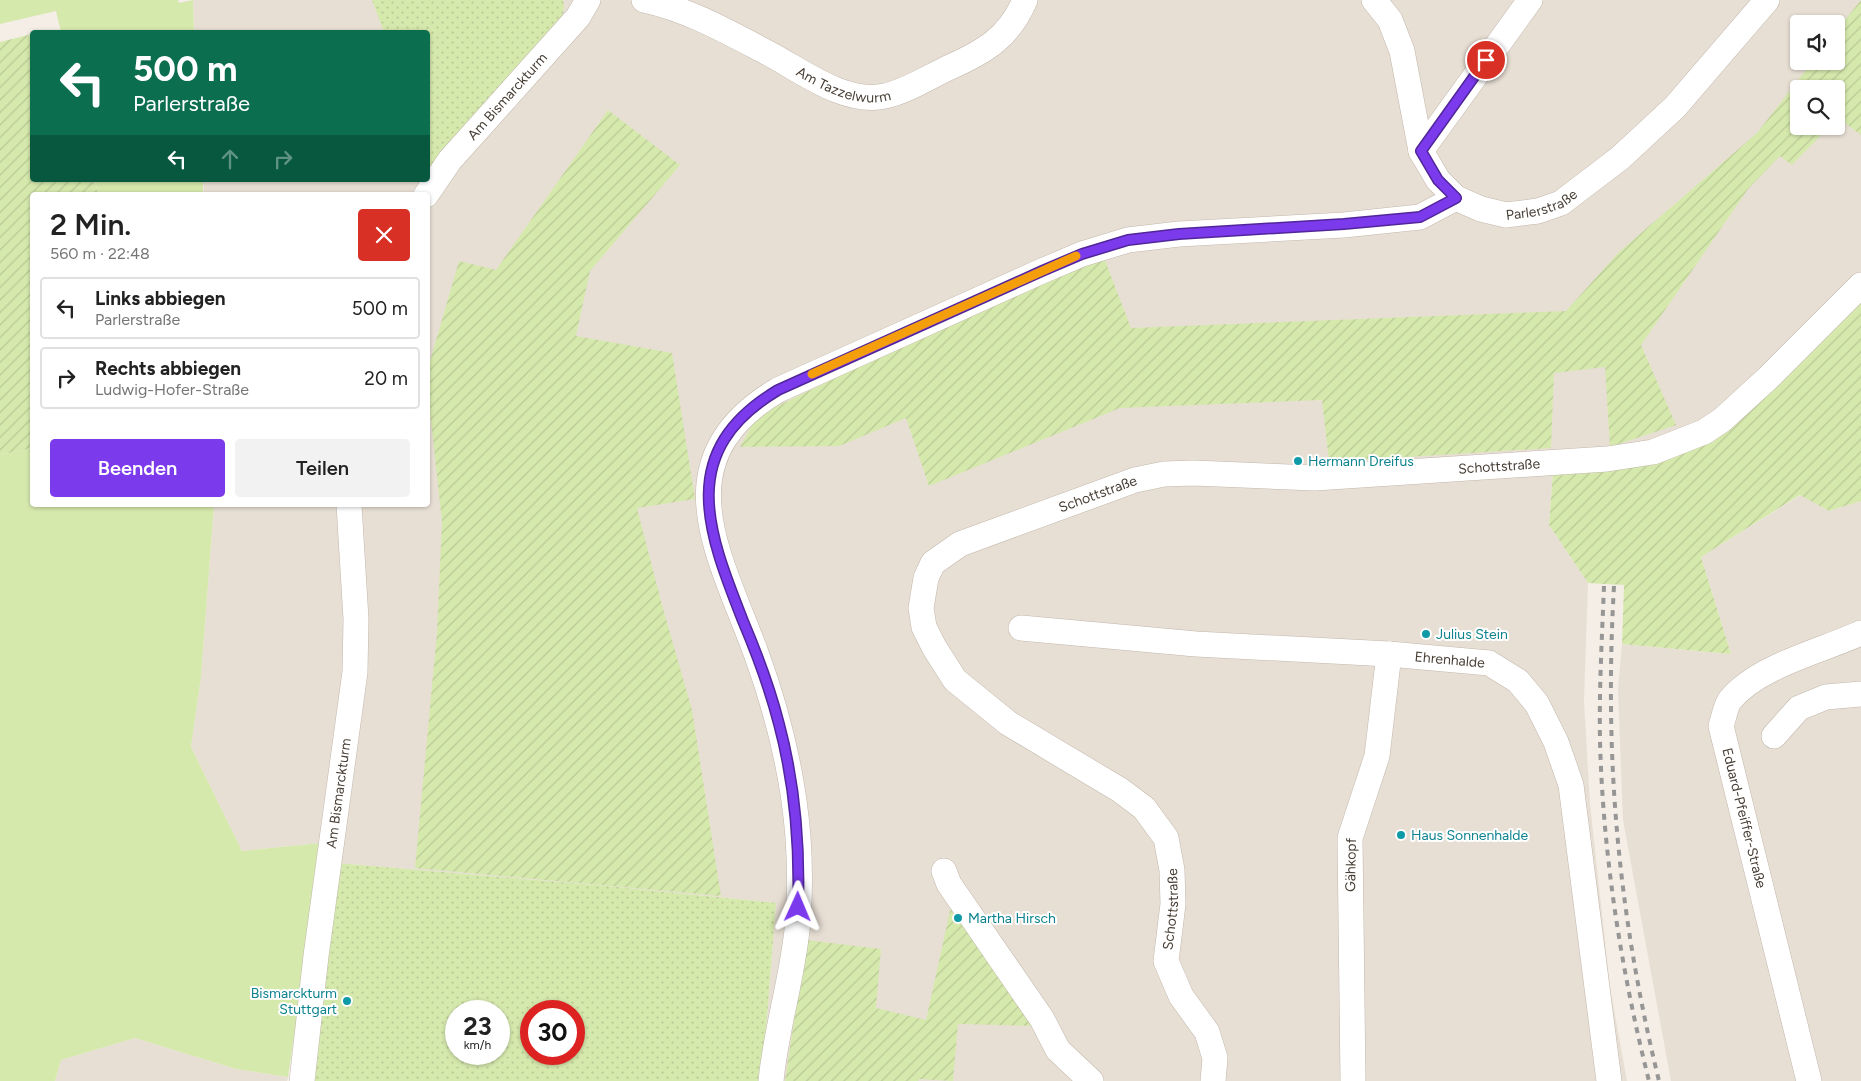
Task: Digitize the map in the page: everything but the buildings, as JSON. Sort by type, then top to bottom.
[{"type":"street","name":"Am Bismarckturm","points":[[428,192],[450,160],[578,17],[588,0]]},
{"type":"street","name":"Am Tazzelwurm","points":[[644,0],[680,10],[767,53],[814,80],[850,96],[885,96],[979,54],[1004,35],[1025,0]]},
{"type":"street","name":"Parlerstraße","points":[[1374,0],[1390,20],[1402,51],[1421,151],[1438,180],[1456,198],[1480,209],[1506,215],[1538,211],[1561,203],[1620,158],[1675,107],[1767,0]]},
{"type":"street","points":[[1421,151],[1530,0]]},
{"type":"street","points":[[771,1081],[798,922],[798,838],[792,782],[779,724],[756,654],[724,573],[712,528],[709,509],[709,483],[714,460],[732,428],[743,414],[778,390],[1042,271],[1100,248],[1128,240],[1179,234],[1344,224],[1420,217],[1456,198]]},
{"type":"street","name":"Schottstraße","points":[[1213,1081],[1215,1058],[1207,1032],[1181,996],[1166,961],[1173,904],[1172,870],[1166,838],[1144,808],[1120,790],[1008,724],[955,680],[924,627],[921,608],[923,592],[933,563],[960,544],[1135,480],[1164,474],[1216,472],[1315,478],[1607,459],[1653,452],[1704,432],[1722,420],[1768,378],[1861,285]]},
{"type":"street","name":"Am Bismarckturm","points":[[302,1081],[316,956],[355,672],[356,619],[349,507]]},
{"type":"street","name":"Ehrenhalde","points":[[1021,628],[1196,644],[1389,654],[1488,663],[1518,681],[1537,704],[1556,742],[1571,785],[1609,1081]]},
{"type":"street","name":"Eduard-Pfeiffer-Straße","points":[[1809,1081],[1721,726],[1729,702],[1744,686],[1782,666],[1861,633]]},
{"type":"street","name":"Gähkopf","points":[[1354,1081],[1350,838],[1377,756],[1389,654]]},
{"type":"street","points":[[1774,736],[1799,708],[1826,697],[1861,694]]},
{"type":"street","points":[[944,871],[949,884],[1042,1019],[1058,1050],[1091,1081]]},
{"type":"shaded area","points":[[193,0],[1861,0],[1861,298],[1777,386],[1713,442],[1645,466],[1553,473],[1549,525],[1588,583],[1584,701],[1590,804],[1610,987],[1627,1081],[762,1081],[776,903],[607,886],[337,863],[320,843],[242,851],[191,747],[201,677],[214,507],[430,507],[430,192],[204,192],[203,182],[430,182],[430,30],[194,30]]},
{"type":"shaded area","points":[[1801,495],[1829,511],[1861,501],[1861,1081],[1671,1081],[1623,820],[1618,689],[1622,644],[1731,654],[1701,557]]},
{"type":"shaded area","points":[[135,1038],[236,1069],[288,1077],[287,1081],[55,1081],[61,1060]]},
{"type":"green space","points":[[0,0],[178,0],[179,3],[193,0],[194,30],[61,30],[56,11],[0,24]]},
{"type":"green space","points":[[372,0],[563,0],[564,5],[564,11],[560,20],[549,38],[430,168],[430,30],[383,30]]},
{"type":"green space","points":[[1861,0],[1861,135],[1845,123],[1845,80],[1798,80],[1806,70],[1845,70],[1845,20]]},
{"type":"green space","points":[[30,34],[30,182],[95,182],[97,192],[30,192],[30,448],[0,455],[0,42]]},
{"type":"green space","points":[[1790,91],[1790,135],[1821,135],[1792,165],[1780,156],[1748,189],[1641,345],[1676,425],[1610,447],[1605,367],[1554,373],[1551,448],[1329,462],[1322,400],[1120,408],[929,486],[906,418],[839,446],[740,447],[757,416],[1101,250],[1131,328],[1566,311],[1618,253],[1757,133]]},
{"type":"green space","points":[[608,110],[680,165],[590,271],[576,336],[672,353],[695,499],[637,508],[692,710],[721,896],[415,868],[437,632],[442,522],[430,412],[430,361],[459,261],[496,270]]},
{"type":"green space","points":[[95,182],[203,182],[203,192],[97,192]]},
{"type":"green space","points":[[1861,298],[1861,501],[1829,511],[1800,495],[1701,557],[1731,654],[1622,644],[1624,585],[1588,583],[1549,525],[1553,473],[1645,466],[1713,442],[1777,386]]},
{"type":"green space","points":[[30,448],[30,507],[214,507],[201,677],[191,747],[242,851],[320,843],[318,876],[288,1077],[236,1069],[135,1038],[61,1060],[55,1081],[0,1081],[0,455]]},
{"type":"green space","points":[[337,863],[607,886],[776,903],[762,1081],[306,1081]]},
{"type":"green space","points":[[952,902],[1035,1026],[958,1024],[953,1081],[919,1079],[918,1081],[785,1081],[806,940],[881,949],[876,1008],[926,1020]]},
{"type":"railway","points":[[1604,586],[1600,741],[1605,827],[1609,869],[1622,955],[1649,1081]]},
{"type":"railway","points":[[1614,586],[1611,712],[1617,835],[1633,957],[1659,1081]]},
{"type":"slow traffic","points":[[812,374],[1076,256]]},
{"type":"place","name":"Hermann Dreifus","points":[[1298,461]]},
{"type":"place","name":"Julius Stein","points":[[1426,634]]},
{"type":"place","name":"Haus Sonnenhalde","points":[[1401,835]]},
{"type":"place","name":"Martha Hirsch","points":[[958,918]]},
{"type":"place","name":"Bismarckturm Stuttgart","points":[[347,1001]]},
{"type":"route","points":[[798,907],[798,838],[792,782],[779,724],[756,654],[724,573],[709,509],[709,483],[714,460],[722,442],[743,414],[757,402],[778,390],[1042,271],[1082,254],[1128,240],[1179,234],[1344,224],[1420,217],[1456,198],[1438,180],[1421,151],[1486,60]]}]
